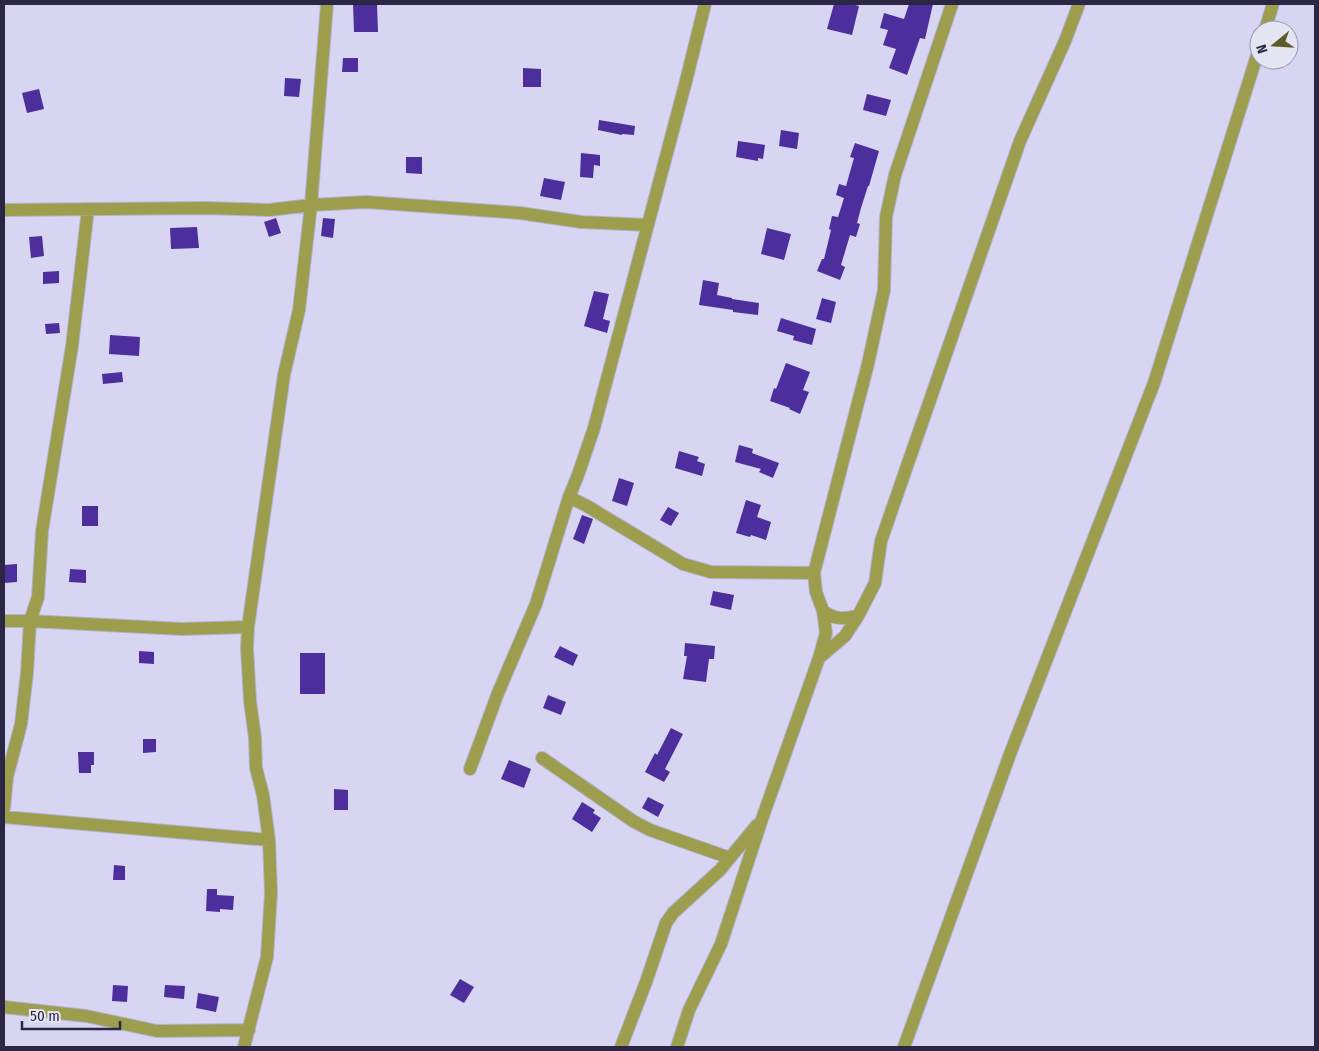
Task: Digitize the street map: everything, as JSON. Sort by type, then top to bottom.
[{"type":"street","points":[[244,1047],[266,957],[271,893],[270,840],[263,795],[256,768],[255,738],[250,701],[247,648],[248,627],[284,375],[299,310],[311,205],[327,4]]},
{"type":"street","points":[[470,770],[498,694],[536,604],[569,497],[594,428],[705,4]]},
{"type":"street","points":[[677,1047],[689,1010],[721,944],[826,633],[823,611],[816,592],[814,573],[868,364],[884,290],[886,217],[895,175],[952,4]]},
{"type":"street","points":[[819,658],[845,636],[875,583],[881,541],[1020,141],[1065,41],[1079,4]]},
{"type":"street","points":[[1268,20],[1273,4]]},
{"type":"street","points":[[904,1047],[1010,754],[1154,383],[1252,70]]},
{"type":"street","points":[[4,210],[204,208],[270,210],[311,205],[366,202],[520,213],[581,222],[648,225]]},
{"type":"street","points":[[4,808],[7,777],[21,724],[27,673],[30,621],[38,597],[42,531],[72,346],[88,209]]},
{"type":"street","points":[[569,497],[683,564],[711,572],[814,573]]},
{"type":"street","points":[[823,611],[831,617],[843,619],[858,616]]},
{"type":"street","points":[[4,621],[182,629],[248,627]]},
{"type":"street","points":[[542,758],[650,830],[730,858]]},
{"type":"street","points":[[4,817],[270,840]]},
{"type":"street","points":[[621,1047],[666,923],[673,913],[720,870],[762,819]]},
{"type":"street","points":[[4,1007],[86,1016],[157,1030],[249,1030]]},
{"type":"building","points":[[353,4],[377,4],[378,32],[354,32]]},
{"type":"building","points":[[834,4],[859,6],[852,35],[827,29]]},
{"type":"building","points":[[909,4],[933,4],[925,39],[920,38],[907,75],[889,68],[896,49],[883,45],[888,30],[880,28],[884,13],[904,19]]},
{"type":"building","points":[[343,58],[358,58],[358,72],[342,72]]},
{"type":"building","points":[[523,68],[541,69],[541,87],[523,87]]},
{"type":"building","points":[[285,78],[301,79],[299,97],[284,96]]},
{"type":"building","points":[[39,89],[44,109],[27,113],[22,93]]},
{"type":"building","points":[[867,94],[891,100],[886,116],[863,110]]},
{"type":"building","points":[[599,120],[635,126],[634,135],[622,135],[598,130]]},
{"type":"building","points":[[781,130],[799,133],[797,149],[779,146]]},
{"type":"building","points":[[738,141],[765,145],[763,159],[758,158],[758,161],[736,157]]},
{"type":"building","points":[[855,143],[879,151],[861,208],[857,223],[860,224],[856,237],[850,235],[841,265],[845,267],[840,280],[817,271],[822,259],[824,259],[831,230],[829,229],[832,216],[838,217],[844,198],[836,195],[839,184],[846,186],[854,158],[850,157]]},
{"type":"building","points":[[581,153],[600,155],[600,166],[594,165],[593,178],[580,177]]},
{"type":"building","points":[[406,157],[422,157],[422,174],[406,173]]},
{"type":"building","points":[[544,178],[565,182],[561,200],[540,196]]},
{"type":"building","points":[[276,218],[281,233],[269,237],[264,222]]},
{"type":"building","points":[[323,218],[335,219],[333,238],[321,236]]},
{"type":"building","points":[[197,227],[199,248],[171,249],[170,228]]},
{"type":"building","points":[[767,228],[791,234],[784,260],[761,254]]},
{"type":"building","points":[[42,236],[44,256],[31,258],[29,237]]},
{"type":"building","points":[[59,271],[59,283],[43,284],[43,272]]},
{"type":"building","points":[[703,280],[719,283],[717,295],[759,303],[758,315],[699,305]]},
{"type":"building","points":[[594,291],[609,294],[603,319],[610,321],[607,333],[584,326]]},
{"type":"building","points":[[822,298],[836,302],[831,323],[816,319]]},
{"type":"building","points":[[781,318],[816,329],[812,345],[793,340],[794,336],[777,331]]},
{"type":"building","points":[[59,323],[60,333],[46,334],[45,324]]},
{"type":"building","points":[[110,335],[140,337],[139,356],[109,354]]},
{"type":"building","points":[[786,363],[810,372],[803,390],[809,392],[800,414],[790,408],[770,401]]},
{"type":"building","points":[[122,372],[123,382],[103,384],[102,374]]},
{"type":"building","points":[[739,445],[753,449],[752,453],[779,463],[773,478],[759,472],[761,469],[735,462]]},
{"type":"building","points":[[679,451],[699,457],[697,461],[705,464],[702,476],[675,468]]},
{"type":"building","points":[[619,478],[634,483],[627,506],[612,501]]},
{"type":"building","points":[[746,500],[761,505],[757,517],[771,522],[766,540],[736,533]]},
{"type":"building","points":[[82,506],[98,506],[98,526],[82,526]]},
{"type":"building","points":[[668,507],[679,513],[671,526],[660,520]]},
{"type":"building","points":[[582,515],[593,519],[584,544],[573,539]]},
{"type":"building","points":[[17,564],[17,582],[4,583],[4,565]]},
{"type":"building","points":[[70,569],[86,570],[86,583],[69,582]]},
{"type":"building","points":[[713,591],[734,595],[731,610],[710,605]]},
{"type":"building","points":[[685,643],[715,646],[714,659],[709,659],[706,682],[683,679],[687,656],[684,656]]},
{"type":"building","points":[[560,646],[578,655],[573,666],[554,657]]},
{"type":"building","points":[[139,651],[154,652],[154,664],[139,663]]},
{"type":"building","points":[[300,653],[325,653],[325,694],[300,694]]},
{"type":"building","points":[[548,695],[566,702],[561,715],[543,708]]},
{"type":"building","points":[[671,728],[683,734],[665,769],[670,772],[664,782],[645,772],[655,753],[657,755]]},
{"type":"building","points":[[143,739],[156,739],[156,752],[143,753]]},
{"type":"building","points":[[78,752],[94,752],[94,765],[91,765],[91,773],[79,773]]},
{"type":"building","points":[[509,760],[531,769],[524,788],[501,779]]},
{"type":"building","points":[[334,789],[348,790],[348,810],[334,810]]},
{"type":"building","points":[[648,797],[664,805],[658,817],[642,808]]},
{"type":"building","points":[[582,802],[595,810],[593,813],[601,818],[592,832],[572,819]]},
{"type":"building","points":[[114,865],[125,866],[125,880],[113,880]]},
{"type":"building","points":[[207,889],[217,889],[217,895],[234,896],[233,910],[220,909],[220,912],[206,911]]},
{"type":"building","points":[[460,979],[474,987],[464,1003],[450,995]]},
{"type":"building","points":[[113,985],[128,986],[127,1002],[112,1001]]},
{"type":"building","points":[[165,985],[185,986],[184,999],[164,997]]},
{"type":"building","points":[[198,993],[219,997],[216,1012],[196,1008]]}]
